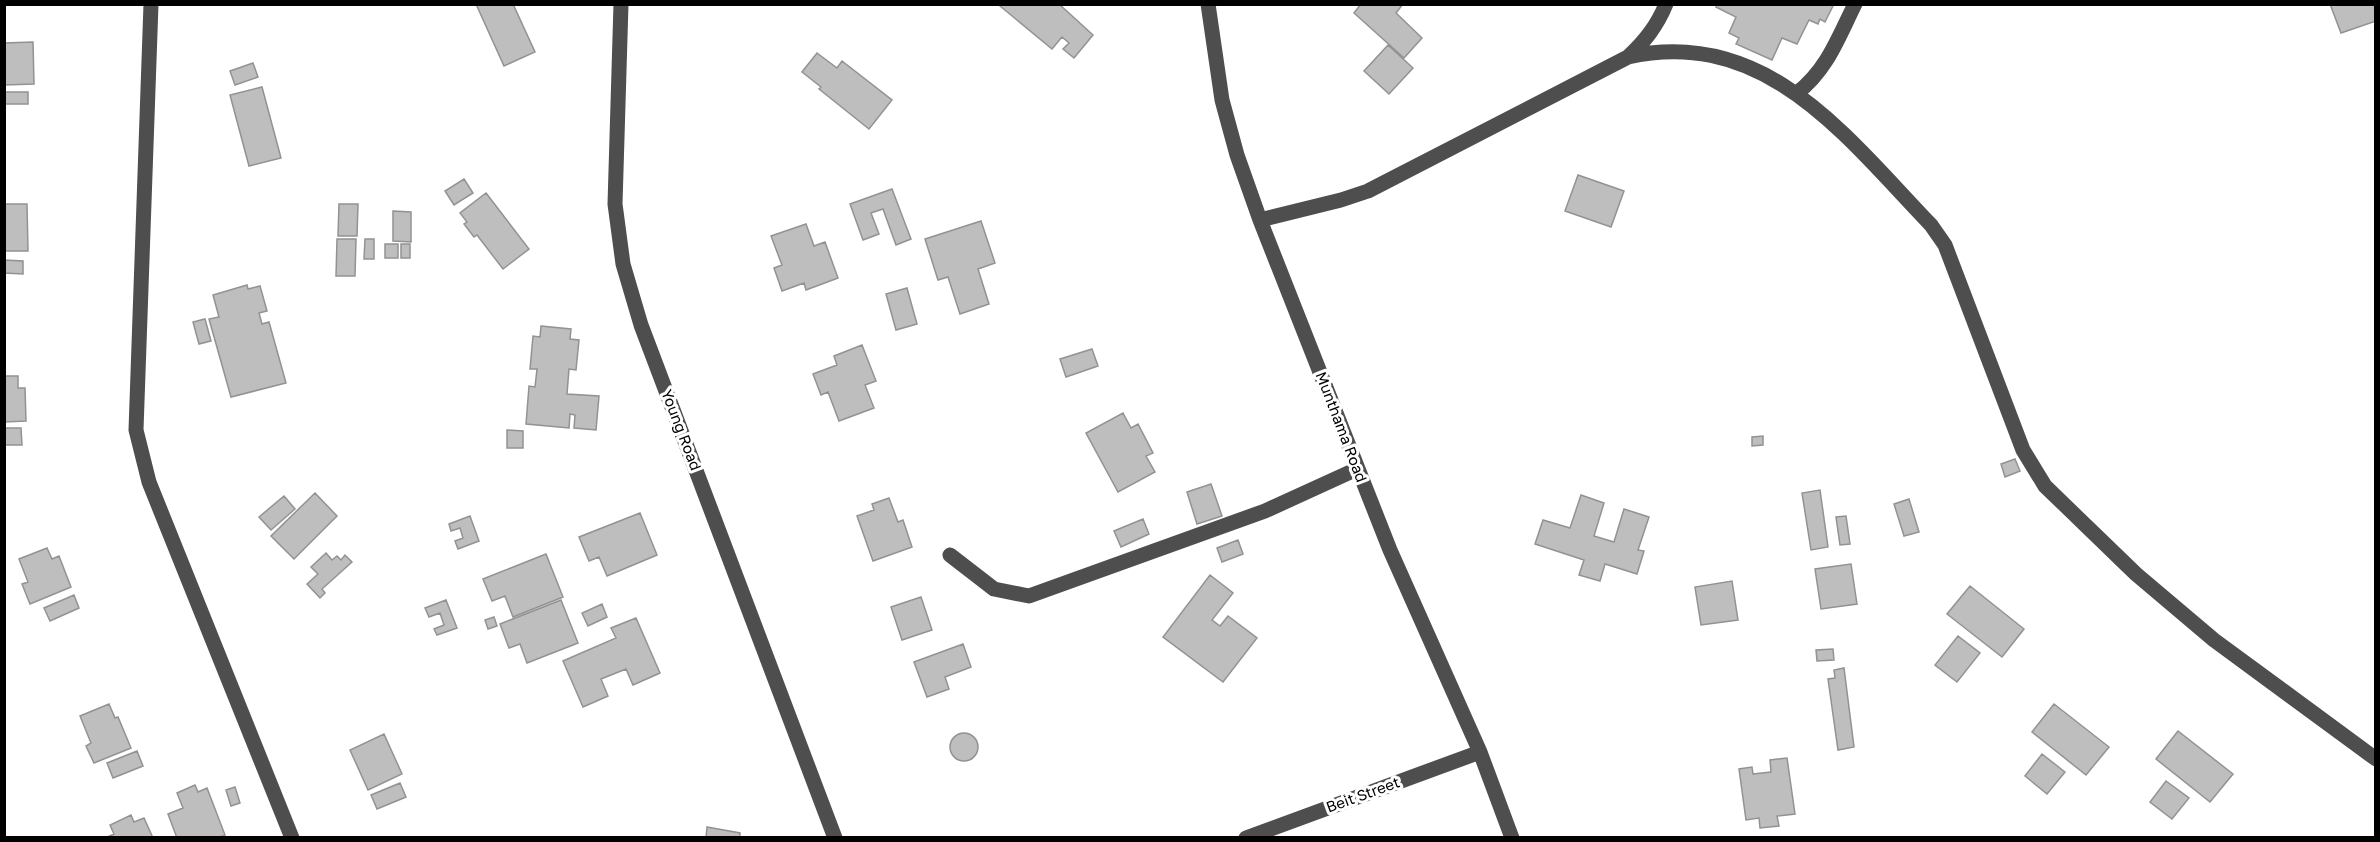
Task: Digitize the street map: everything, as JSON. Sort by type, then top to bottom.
[{"type":"street","points":[[151,4],[136,430],[149,482],[292,837]]},
{"type":"street","name":"Young Road","points":[[621,4],[615,204],[623,264],[641,325],[835,837]]},
{"type":"street","name":"Munthama Road","points":[[1208,4],[1221,100],[1260,220],[1390,550],[1480,752],[1512,837]]},
{"type":"street","points":[[1628,57],[1646,40],[1660,20],[1666,4]]},
{"type":"street","points":[[1797,93],[1814,80],[1822,68],[1855,4]]},
{"type":"street","points":[[1260,220],[1368,191],[1628,57],[1653,51],[1678,50],[1706,53],[1769,76],[1797,93],[1820,111],[1931,225],[1945,245],[2024,450],[2045,486],[2136,574],[2214,640],[2376,759]]},
{"type":"street","points":[[950,555],[994,589],[1029,596],[1264,511],[1357,469]]},
{"type":"street","name":"Beit Street","points":[[1246,837],[1480,752]]},
{"type":"building","points":[[476,4],[513,4],[535,52],[504,66]]},
{"type":"building","points":[[1002,4],[1059,4],[1093,35],[1074,58],[1063,49],[1069,43],[1062,37],[1052,49],[1000,6]]},
{"type":"building","points":[[1361,4],[1403,4],[1396,13],[1422,38],[1404,58],[1354,13]]},
{"type":"building","points":[[1717,4],[1831,4],[1833,6],[1825,22],[1820,19],[1818,24],[1809,20],[1797,44],[1782,38],[1772,60],[1736,44],[1739,38],[1729,33],[1736,17],[1716,7]]},
{"type":"building","points":[[2330,4],[2376,4],[2376,21],[2341,33]]},
{"type":"building","points":[[33,42],[34,84],[4,85],[4,43]]},
{"type":"building","points":[[1388,45],[1413,68],[1389,94],[1364,71]]},
{"type":"building","points":[[817,53],[837,68],[842,61],[892,100],[869,129],[819,89],[821,87],[802,72]]},
{"type":"building","points":[[253,63],[258,77],[235,85],[230,71]]},
{"type":"building","points":[[262,87],[281,158],[249,166],[230,95]]},
{"type":"building","points":[[4,92],[28,92],[28,104],[4,104]]},
{"type":"building","points":[[1578,175],[1624,191],[1611,227],[1565,211]]},
{"type":"building","points":[[464,179],[473,193],[454,205],[445,191]]},
{"type":"building","points":[[892,189],[911,239],[896,245],[883,209],[871,213],[879,234],[863,240],[850,204]]},
{"type":"building","points":[[486,193],[529,249],[503,269],[477,235],[474,237],[464,224],[467,222],[460,213]]},
{"type":"building","points":[[4,204],[27,204],[28,251],[4,251]]},
{"type":"building","points":[[339,204],[358,204],[357,236],[338,236]]},
{"type":"building","points":[[393,211],[411,212],[411,242],[393,241]]},
{"type":"building","points":[[981,221],[995,263],[978,269],[989,304],[960,314],[948,277],[938,280],[925,239]]},
{"type":"building","points":[[806,224],[814,246],[825,242],[838,278],[806,290],[804,283],[782,291],[774,268],[782,265],[771,236]]},
{"type":"building","points":[[337,239],[356,239],[355,276],[336,276]]},
{"type":"building","points":[[365,239],[374,239],[374,259],[364,259]]},
{"type":"building","points":[[385,244],[398,244],[398,258],[385,258]]},
{"type":"building","points":[[401,244],[410,244],[410,258],[401,258]]},
{"type":"building","points":[[4,260],[23,261],[23,274],[4,273]]},
{"type":"building","points":[[247,285],[248,289],[260,286],[267,311],[259,313],[262,324],[269,322],[286,383],[231,397],[209,319],[219,317],[213,295]]},
{"type":"building","points":[[907,288],[917,324],[896,330],[886,294]]},
{"type":"building","points":[[205,319],[211,341],[199,344],[193,322]]},
{"type":"building","points":[[541,326],[571,329],[570,339],[579,340],[576,370],[569,369],[567,394],[599,396],[596,430],[574,428],[575,415],[570,414],[569,428],[526,424],[529,386],[535,387],[537,369],[530,369],[533,336],[540,337]]},
{"type":"building","points":[[862,345],[876,381],[865,385],[874,408],[839,421],[828,392],[821,395],[813,374],[837,365],[834,356]]},
{"type":"building","points":[[1092,349],[1098,366],[1066,377],[1060,359]]},
{"type":"building","points":[[4,376],[18,376],[18,388],[25,388],[26,421],[4,422]]},
{"type":"building","points":[[1123,413],[1131,428],[1138,424],[1153,453],[1146,456],[1155,472],[1118,492],[1086,433]]},
{"type":"building","points":[[4,428],[21,428],[22,445],[4,445]]},
{"type":"building","points":[[507,430],[523,431],[523,448],[507,448]]},
{"type":"building","points":[[1763,436],[1763,445],[1752,446],[1752,437]]},
{"type":"building","points":[[2015,459],[2020,471],[2005,477],[2001,464]]},
{"type":"building","points":[[1211,484],[1222,516],[1197,524],[1187,492]]},
{"type":"building","points":[[1820,490],[1828,547],[1811,550],[1802,493]]},
{"type":"building","points":[[315,493],[337,516],[294,559],[271,536]]},
{"type":"building","points":[[1581,495],[1604,503],[1594,536],[1614,542],[1624,509],[1649,517],[1638,550],[1644,551],[1637,574],[1605,564],[1600,581],[1579,575],[1584,560],[1535,544],[1543,520],[1570,528]]},
{"type":"building","points":[[284,496],[295,509],[271,530],[259,517]]},
{"type":"building","points":[[889,498],[898,522],[903,520],[912,547],[873,561],[857,516],[874,510],[872,504]]},
{"type":"building","points":[[1909,499],[1919,532],[1904,536],[1894,504]]},
{"type":"building","points":[[640,513],[657,555],[607,576],[599,557],[589,561],[579,537]]},
{"type":"building","points":[[470,516],[479,541],[458,549],[455,541],[463,538],[460,528],[451,531],[449,524]]},
{"type":"building","points":[[1846,516],[1850,544],[1840,545],[1836,517]]},
{"type":"building","points":[[1143,519],[1149,534],[1121,547],[1114,531]]},
{"type":"building","points":[[1238,540],[1243,554],[1222,562],[1217,548]]},
{"type":"building","points":[[47,548],[52,559],[59,556],[71,587],[30,604],[22,584],[28,582],[19,559]]},
{"type":"building","points":[[326,553],[332,560],[337,556],[341,560],[345,555],[352,562],[322,589],[325,593],[320,598],[307,584],[318,574],[311,567]]},
{"type":"building","points":[[546,554],[563,597],[513,617],[505,596],[492,601],[483,579]]},
{"type":"building","points":[[1851,564],[1857,604],[1821,609],[1815,569]]},
{"type":"building","points":[[1210,575],[1233,593],[1212,620],[1220,626],[1228,616],[1257,638],[1223,682],[1163,637]]},
{"type":"building","points":[[1732,581],[1738,620],[1701,625],[1695,587]]},
{"type":"building","points":[[1970,586],[2024,629],[2002,657],[1947,614]]},
{"type":"building","points":[[74,595],[79,608],[50,621],[44,608]]},
{"type":"building","points":[[921,597],[932,630],[902,640],[891,607]]},
{"type":"building","points":[[446,600],[457,628],[437,635],[434,629],[444,625],[440,613],[429,617],[425,608]]},
{"type":"building","points":[[561,600],[578,643],[527,663],[520,644],[509,648],[500,624]]},
{"type":"building","points":[[602,604],[607,617],[588,626],[582,613]]},
{"type":"building","points":[[494,617],[497,626],[488,629],[485,620]]},
{"type":"building","points":[[636,618],[660,673],[633,685],[626,669],[601,679],[608,696],[583,707],[563,661],[616,638],[611,628]]},
{"type":"building","points":[[1958,636],[1980,653],[1957,682],[1935,665]]},
{"type":"building","points":[[963,644],[971,667],[945,677],[949,689],[927,697],[914,662]]},
{"type":"building","points":[[1833,649],[1834,660],[1817,661],[1816,650]]},
{"type":"building","points":[[1844,668],[1854,747],[1838,750],[1828,679],[1835,678],[1834,670]]},
{"type":"building","points":[[109,704],[115,718],[118,717],[131,748],[94,763],[86,746],[91,743],[80,716]]},
{"type":"building","points":[[2054,704],[2109,747],[2086,775],[2032,732]]},
{"type":"building","points":[[2178,731],[2233,774],[2210,802],[2156,759]]},
{"type":"building","points":[[964,733],[974,737],[978,747],[974,757],[964,761],[954,757],[950,747],[954,737]]},
{"type":"building","points":[[384,734],[402,774],[368,790],[350,750]]},
{"type":"building","points":[[137,751],[143,766],[113,778],[107,763]]},
{"type":"building","points":[[2042,754],[2065,772],[2047,794],[2025,776]]},
{"type":"building","points":[[1787,758],[1795,814],[1777,816],[1779,826],[1760,828],[1759,818],[1746,820],[1739,769],[1752,767],[1753,774],[1771,772],[1770,760]]},
{"type":"building","points":[[2166,781],[2189,798],[2172,819],[2150,802]]},
{"type":"building","points":[[400,783],[406,797],[377,809],[371,795]]},
{"type":"building","points":[[195,785],[198,792],[207,788],[225,835],[218,838],[177,838],[168,814],[183,808],[177,793]]},
{"type":"building","points":[[235,787],[240,803],[231,806],[226,790]]},
{"type":"building","points":[[131,815],[134,822],[144,818],[153,838],[105,838],[114,834],[110,825]]},
{"type":"building","points":[[707,827],[740,833],[740,838],[706,838]]}]
